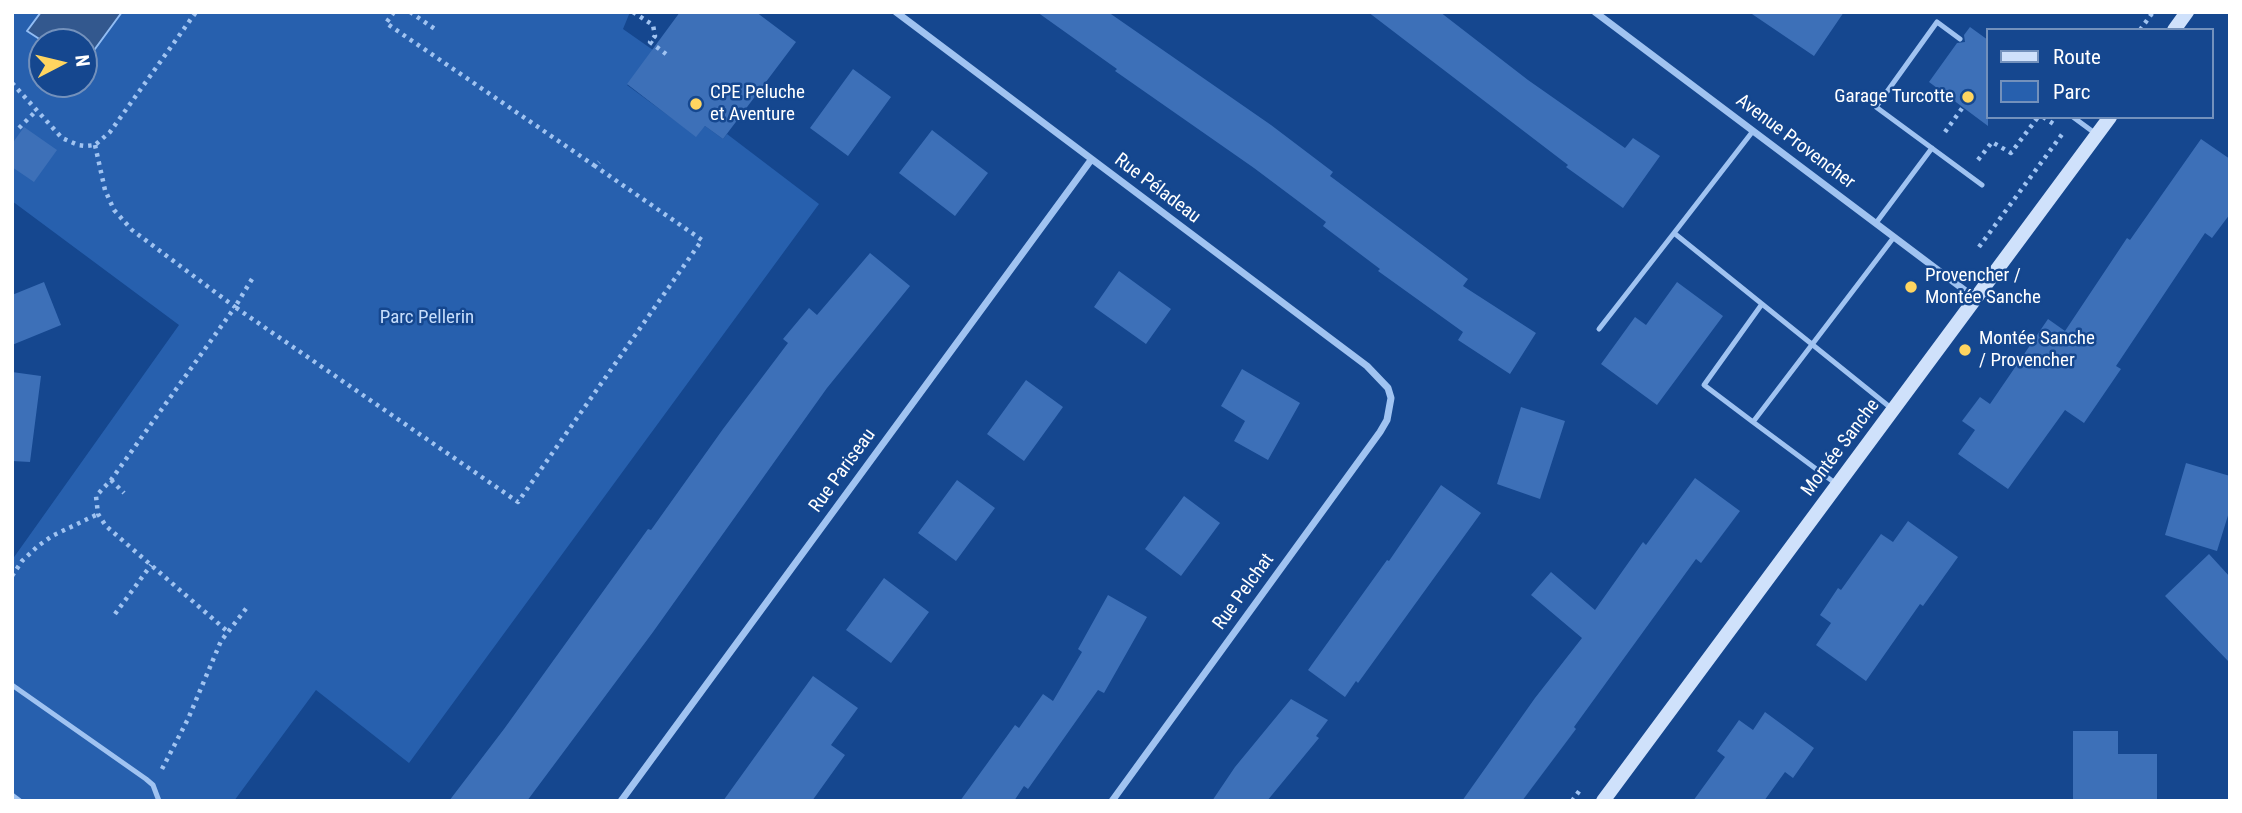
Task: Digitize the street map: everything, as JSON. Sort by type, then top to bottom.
[{"type":"street","name":"Rue Péladeau","points":[[897,12],[1367,366],[1388,388],[1391,398]]},
{"type":"street","name":"Avenue Provencher","points":[[1595,12],[1975,298]]},
{"type":"street","points":[[2175,28],[2187,12]]},
{"type":"street","name":"Montée Sanche","points":[[1603,801],[2107,119]]},
{"type":"street","name":"Rue Pariseau","points":[[621,801],[1091,160]]},
{"type":"street","name":"Rue Pelchat","points":[[1112,801],[1380,432],[1387,420],[1391,398]]},
{"type":"lane","points":[[1961,39],[1937,22],[1876,107],[1982,185]]},
{"type":"lane","points":[[2076,119],[2097,135]]},
{"type":"lane","points":[[1599,329],[1753,131]]},
{"type":"lane","points":[[1876,223],[1932,148]]},
{"type":"lane","points":[[1674,233],[1894,410]]},
{"type":"lane","points":[[1753,422],[1894,237]]},
{"type":"lane","points":[[1762,304],[1704,385],[1838,485]]},
{"type":"lane","points":[[12,685],[146,779],[153,785],[159,801]]},
{"type":"lane","points":[[12,795],[20,801]]},
{"type":"path","points":[[12,83],[62,138],[69,143],[94,145],[110,132],[196,12]]},
{"type":"path","points":[[94,145],[105,190],[114,210],[132,230],[235,307],[517,502],[702,240],[597,164],[539,128],[386,23],[394,12]]},
{"type":"path","points":[[410,12],[435,29]]},
{"type":"path","points":[[633,12],[640,14],[653,26],[655,36],[650,42],[666,54]]},
{"type":"path","points":[[2141,28],[2152,12]]},
{"type":"path","points":[[1932,148],[1963,107]]},
{"type":"path","points":[[19,128],[37,110]]},
{"type":"path","points":[[1967,174],[1992,142],[2011,153],[2036,119]]},
{"type":"path","points":[[539,128],[543,121]]},
{"type":"path","points":[[1983,242],[2064,132]]},
{"type":"path","points":[[227,631],[106,526],[98,514],[96,496],[111,480],[235,307],[252,279]]},
{"type":"path","points":[[111,480],[124,492]]},
{"type":"path","points":[[12,576],[38,546],[52,536],[98,514]]},
{"type":"path","points":[[115,614],[151,565]]},
{"type":"path","points":[[162,769],[188,719],[221,641],[248,606]]},
{"type":"green space","name":"Parc Pellerin","points":[[12,12],[630,12],[623,29],[663,57],[627,85],[696,136],[705,126],[723,139],[727,134],[819,204],[409,763],[316,690],[234,801],[12,801],[12,560],[179,325],[12,201]]},
{"type":"shaded area","points":[[41,12],[122,12],[98,45],[98,28],[29,28]]},
{"type":"building","points":[[680,12],[756,12],[796,42],[723,139],[705,126],[696,137],[627,84]]},
{"type":"building","points":[[1037,12],[1108,12],[1271,125],[1333,172],[1330,176],[1468,279],[1463,286],[1536,333],[1510,374],[1458,340],[1463,332],[1378,271],[1380,269],[1323,226],[1326,222]]},
{"type":"building","points":[[1368,12],[1440,12],[1528,80],[1625,148],[1633,138],[1660,156],[1623,208],[1566,167],[1568,165]]},
{"type":"building","points":[[1749,12],[1844,12],[1814,56]]},
{"type":"building","points":[[1970,27],[1986,39],[1988,126],[1929,82],[1957,43],[1965,42],[1964,35]]},
{"type":"building","points":[[853,69],[891,97],[848,156],[810,128]]},
{"type":"building","points":[[24,127],[57,150],[34,182],[12,167],[12,144]]},
{"type":"building","points":[[932,130],[988,173],[955,216],[899,173]]},
{"type":"building","points":[[2201,139],[2230,159],[2230,214],[2212,238],[2205,233],[2116,366],[2121,369],[2084,423],[2065,410],[2008,489],[1958,454],[1975,430],[1962,421],[1980,397],[1990,404],[2048,319],[2065,331],[2127,238],[2130,240]]},
{"type":"building","points":[[870,253],[910,286],[827,388],[653,632],[527,801],[449,801],[788,343],[783,339],[809,308],[817,315]]},
{"type":"building","points":[[1119,271],[1171,309],[1146,344],[1094,307]]},
{"type":"building","points":[[44,282],[61,325],[12,345],[12,295]]},
{"type":"building","points":[[1677,282],[1723,316],[1657,405],[1601,364],[1635,317],[1646,325]]},
{"type":"building","points":[[1242,369],[1300,403],[1268,460],[1234,441],[1245,421],[1221,406]]},
{"type":"building","points":[[12,372],[41,376],[30,462],[12,461]]},
{"type":"building","points":[[1026,380],[1063,407],[1024,461],[987,434]]},
{"type":"building","points":[[1521,407],[1565,421],[1540,499],[1497,484]]},
{"type":"building","points":[[2186,463],[2230,476],[2230,509],[2217,551],[2165,535]]},
{"type":"building","points":[[1695,478],[1740,511],[1701,563],[1696,559],[1522,801],[1462,801],[1535,698],[1582,638],[1531,595],[1551,572],[1595,610],[1643,542],[1646,545]]},
{"type":"building","points":[[957,480],[995,508],[956,561],[918,533]]},
{"type":"building","points":[[1441,485],[1481,513],[1358,683],[1356,681],[1345,697],[1308,670],[1387,560],[1389,561]]},
{"type":"building","points":[[1184,496],[1220,523],[1181,576],[1145,549]]},
{"type":"building","points":[[1908,521],[1958,557],[1923,606],[1920,604],[1866,681],[1816,645],[1831,623],[1820,615],[1881,534],[1893,542]]},
{"type":"building","points":[[2209,554],[2230,577],[2230,663],[2165,596]]},
{"type":"building","points":[[884,578],[929,612],[891,663],[846,630]]},
{"type":"building","points":[[1108,595],[1147,617],[1104,693],[1098,690],[1028,789],[1024,786],[1014,801],[960,801],[1015,725],[1019,728],[1043,694],[1053,701],[1082,652],[1078,649]]},
{"type":"building","points":[[813,676],[858,708],[831,745],[845,755],[812,801],[723,801]]},
{"type":"building","points":[[1291,699],[1328,720],[1316,736],[1319,738],[1267,801],[1212,801],[1235,767]]},
{"type":"building","points":[[1765,712],[1814,748],[1793,778],[1785,772],[1764,801],[1693,801],[1725,757],[1717,751],[1739,720],[1753,730]]},
{"type":"building","points":[[2073,731],[2118,731],[2118,754],[2157,754],[2157,801],[2073,800]]},
{"type":"place","name":"Garage Turcotte","points":[[1968,97]]},
{"type":"place","name":"CPE Peluche et Aventure","points":[[696,104]]},
{"type":"place","name":"Provencher / Montée Sanche","points":[[1911,287]]},
{"type":"place","name":"Montée Sanche / Provencher","points":[[1965,350]]}]
